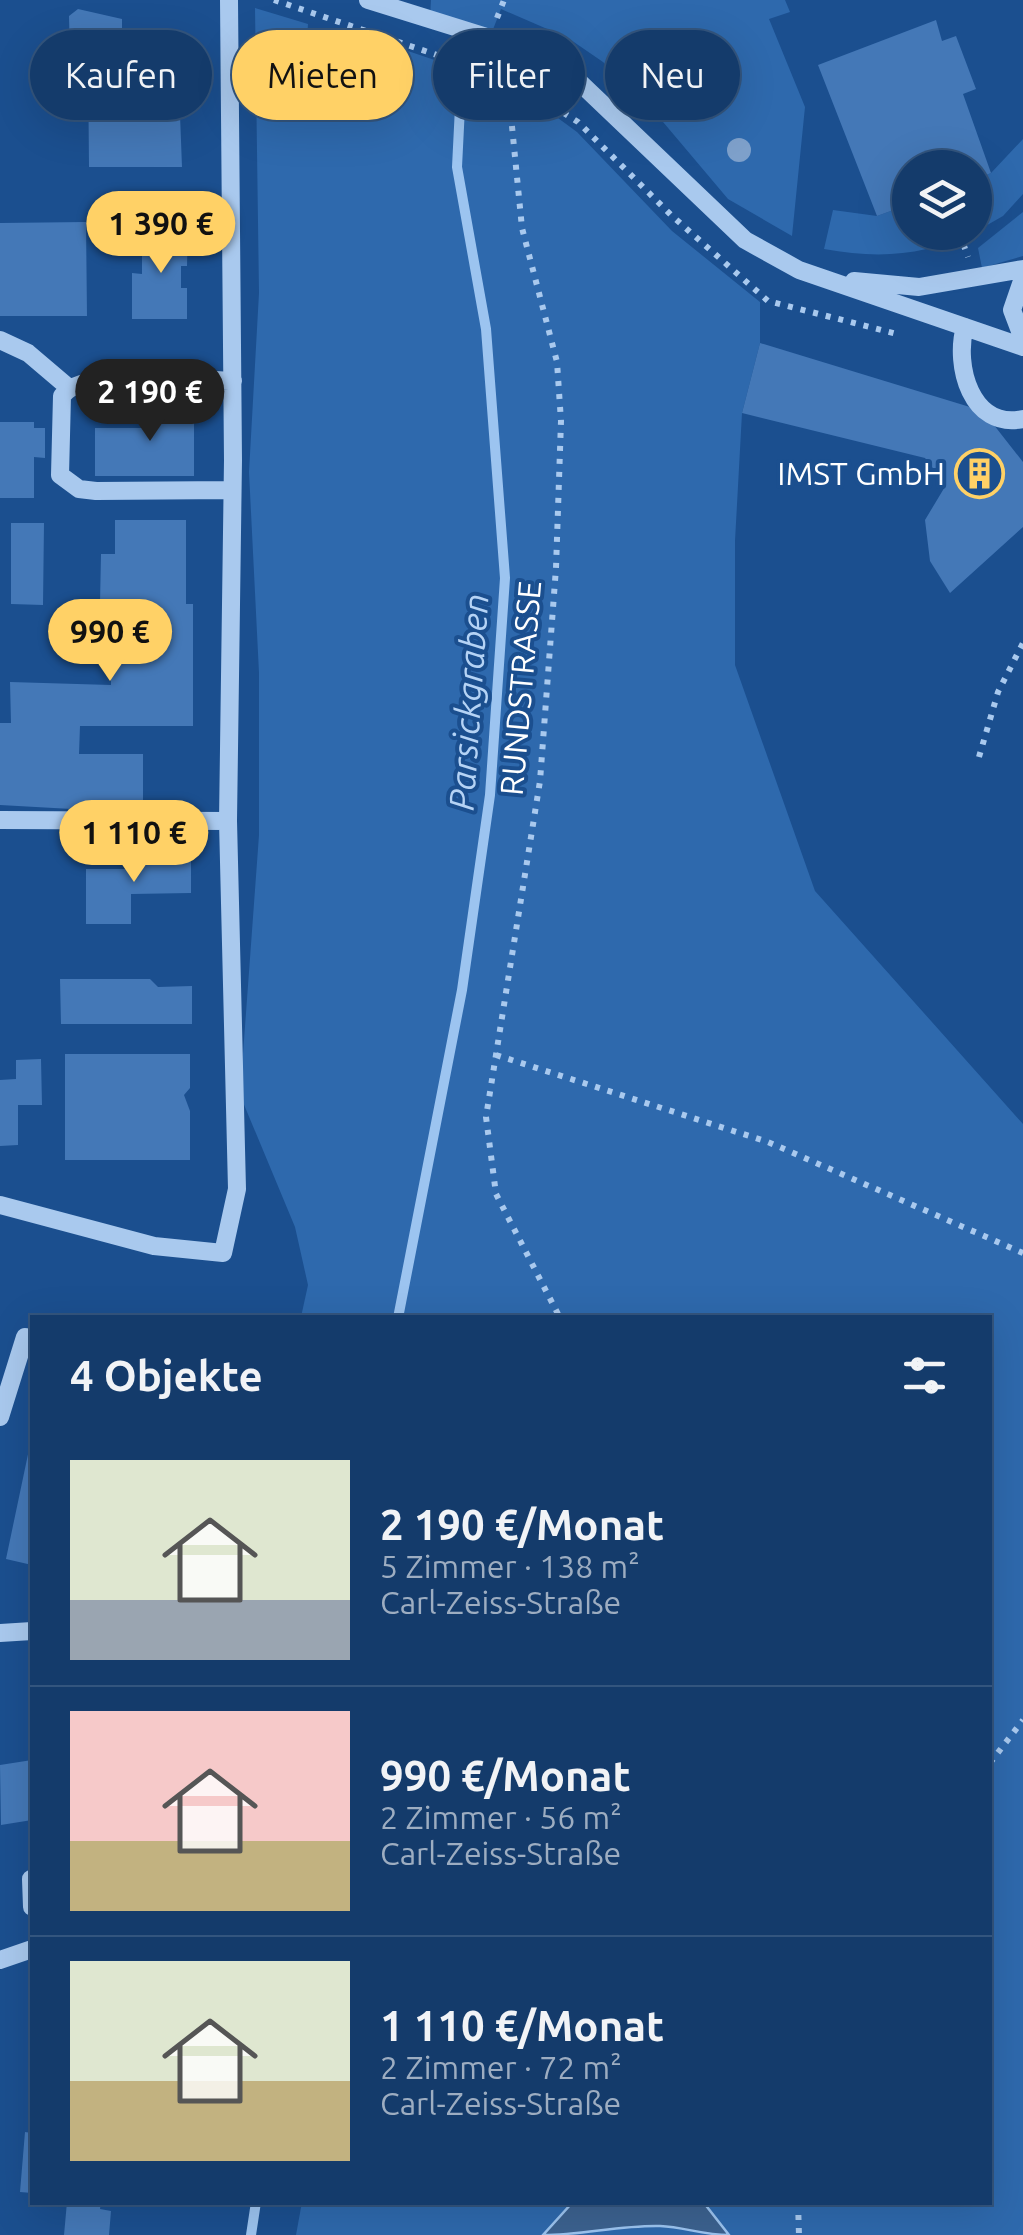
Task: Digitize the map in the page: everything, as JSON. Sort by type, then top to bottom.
[{"type":"street","points":[[0,1205],[154,1246],[223,1252],[238,1190],[228,821],[232,490],[229,0]]},
{"type":"street","points":[[368,0],[461,30]]},
{"type":"street","points":[[585,88],[745,240],[798,270],[1023,347]]},
{"type":"street","points":[[824,278],[920,287],[1023,269]]},
{"type":"street","points":[[1023,278],[1012,310],[1023,338]]},
{"type":"street","points":[[964,327],[958,349],[963,382],[982,406],[1012,421],[1023,419]]},
{"type":"street","points":[[0,340],[28,352],[68,387]]},
{"type":"street","points":[[232,380],[94,379],[68,387],[62,396],[60,474],[66,482],[96,491],[232,490]]},
{"type":"street","points":[[0,820],[228,821]]},
{"type":"street","points":[[0,1417],[25,1337],[30,1338]]},
{"type":"street","points":[[0,1634],[30,1631]]},
{"type":"street","points":[[0,1960],[30,1950]]},
{"type":"path","points":[[274,0],[433,54]]},
{"type":"path","name":"RUNDSTRASSE","points":[[511,120],[522,228],[557,362],[561,420],[556,568],[540,781],[486,1117],[496,1194],[558,1315]]},
{"type":"path","points":[[575,120],[670,216],[768,301],[958,349]]},
{"type":"path","points":[[979,756],[998,692],[1023,643]]},
{"type":"path","points":[[496,1055],[768,1142],[1023,1253]]},
{"type":"path","points":[[992,1760],[1023,1720]]},
{"type":"path","points":[[798,2205],[799,2235]]},
{"type":"shaded area","points":[[431,0],[785,0],[790,12],[769,19],[805,107],[792,236],[728,199],[661,120],[740,120],[740,30],[605,30],[605,64],[585,50],[585,30],[550,30],[501,9],[493,30],[468,30],[430,18]]},
{"type":"shaded area","points":[[255,8],[308,24],[308,30],[255,30]]},
{"type":"shaded area","points":[[413,53],[433,59],[433,120],[561,120],[577,132],[672,231],[760,302],[760,343],[742,413],[735,541],[735,665],[815,891],[1023,1124],[1023,2235],[296,2235],[301,2205],[992,2205],[992,1315],[301,1315],[308,1285],[295,1227],[240,1095],[259,835],[259,673],[249,472],[259,293],[257,120],[413,120]]},
{"type":"shaded area","points":[[1023,139],[1023,194],[992,222],[992,172]]},
{"type":"shaded area","points":[[833,210],[877,216],[892,211],[892,250],[923,250],[864,254],[824,249]]},
{"type":"shaded area","points":[[1023,212],[1023,256],[982,268],[978,250],[992,250],[992,237]]},
{"type":"shaded area","points":[[570,2205],[706,2205],[729,2235],[660,2226],[543,2235]]},
{"type":"building","points":[[78,9],[122,19],[122,29],[131,30],[69,30],[69,16]]},
{"type":"building","points":[[936,20],[942,41],[956,36],[976,89],[963,94],[983,150],[892,150],[892,211],[877,216],[818,65]]},
{"type":"building","points":[[89,120],[180,120],[182,167],[89,167]]},
{"type":"building","points":[[86,222],[87,316],[0,316],[0,223]]},
{"type":"building","points":[[142,228],[188,228],[187,266],[181,266],[181,288],[187,288],[187,319],[132,319],[132,273],[142,274]]},
{"type":"building","name":"IMST GmbH","points":[[760,343],[983,411],[1023,462],[1023,527],[950,593],[930,561],[925,520],[946,485],[925,458],[742,413]]},
{"type":"building","points":[[143,403],[194,403],[194,476],[95,476],[95,428],[142,428]]},
{"type":"building","points":[[0,422],[34,422],[34,428],[45,428],[45,458],[34,457],[34,498],[0,498]]},
{"type":"building","points":[[115,520],[186,520],[186,604],[193,604],[193,726],[80,726],[79,754],[143,754],[143,813],[0,805],[0,723],[11,723],[10,682],[111,685],[111,603],[100,603],[101,554],[115,554]]},
{"type":"building","points":[[11,523],[44,523],[43,605],[11,604]]},
{"type":"building","points":[[191,853],[191,893],[131,894],[131,924],[86,924],[86,869],[131,869],[130,854]]},
{"type":"building","points":[[60,979],[150,979],[158,987],[192,986],[192,1024],[61,1024]]},
{"type":"building","points":[[65,1054],[190,1054],[190,1088],[184,1095],[190,1111],[190,1160],[65,1160]]},
{"type":"building","points":[[41,1059],[42,1105],[18,1105],[18,1145],[0,1146],[0,1080],[16,1079],[16,1060]]},
{"type":"building","points":[[30,1445],[30,1565],[6,1559]]},
{"type":"building","points":[[30,1760],[30,1820],[1,1825],[0,1765]]},
{"type":"building","points":[[25,2132],[30,2133],[30,2193],[20,2192]]},
{"type":"building","points":[[67,2205],[101,2205],[100,2209],[111,2211],[109,2235],[64,2235]]},
{"type":"waterway","name":"Parsickgraben","points":[[399,1315],[462,990],[490,795],[505,578],[486,329],[457,167],[459,120]]},
{"type":"waterway","name":"Parsickgraben","points":[[251,2235],[256,2205]]},
{"type":"place","name":"IMST GmbH","points":[[980,473]]}]
